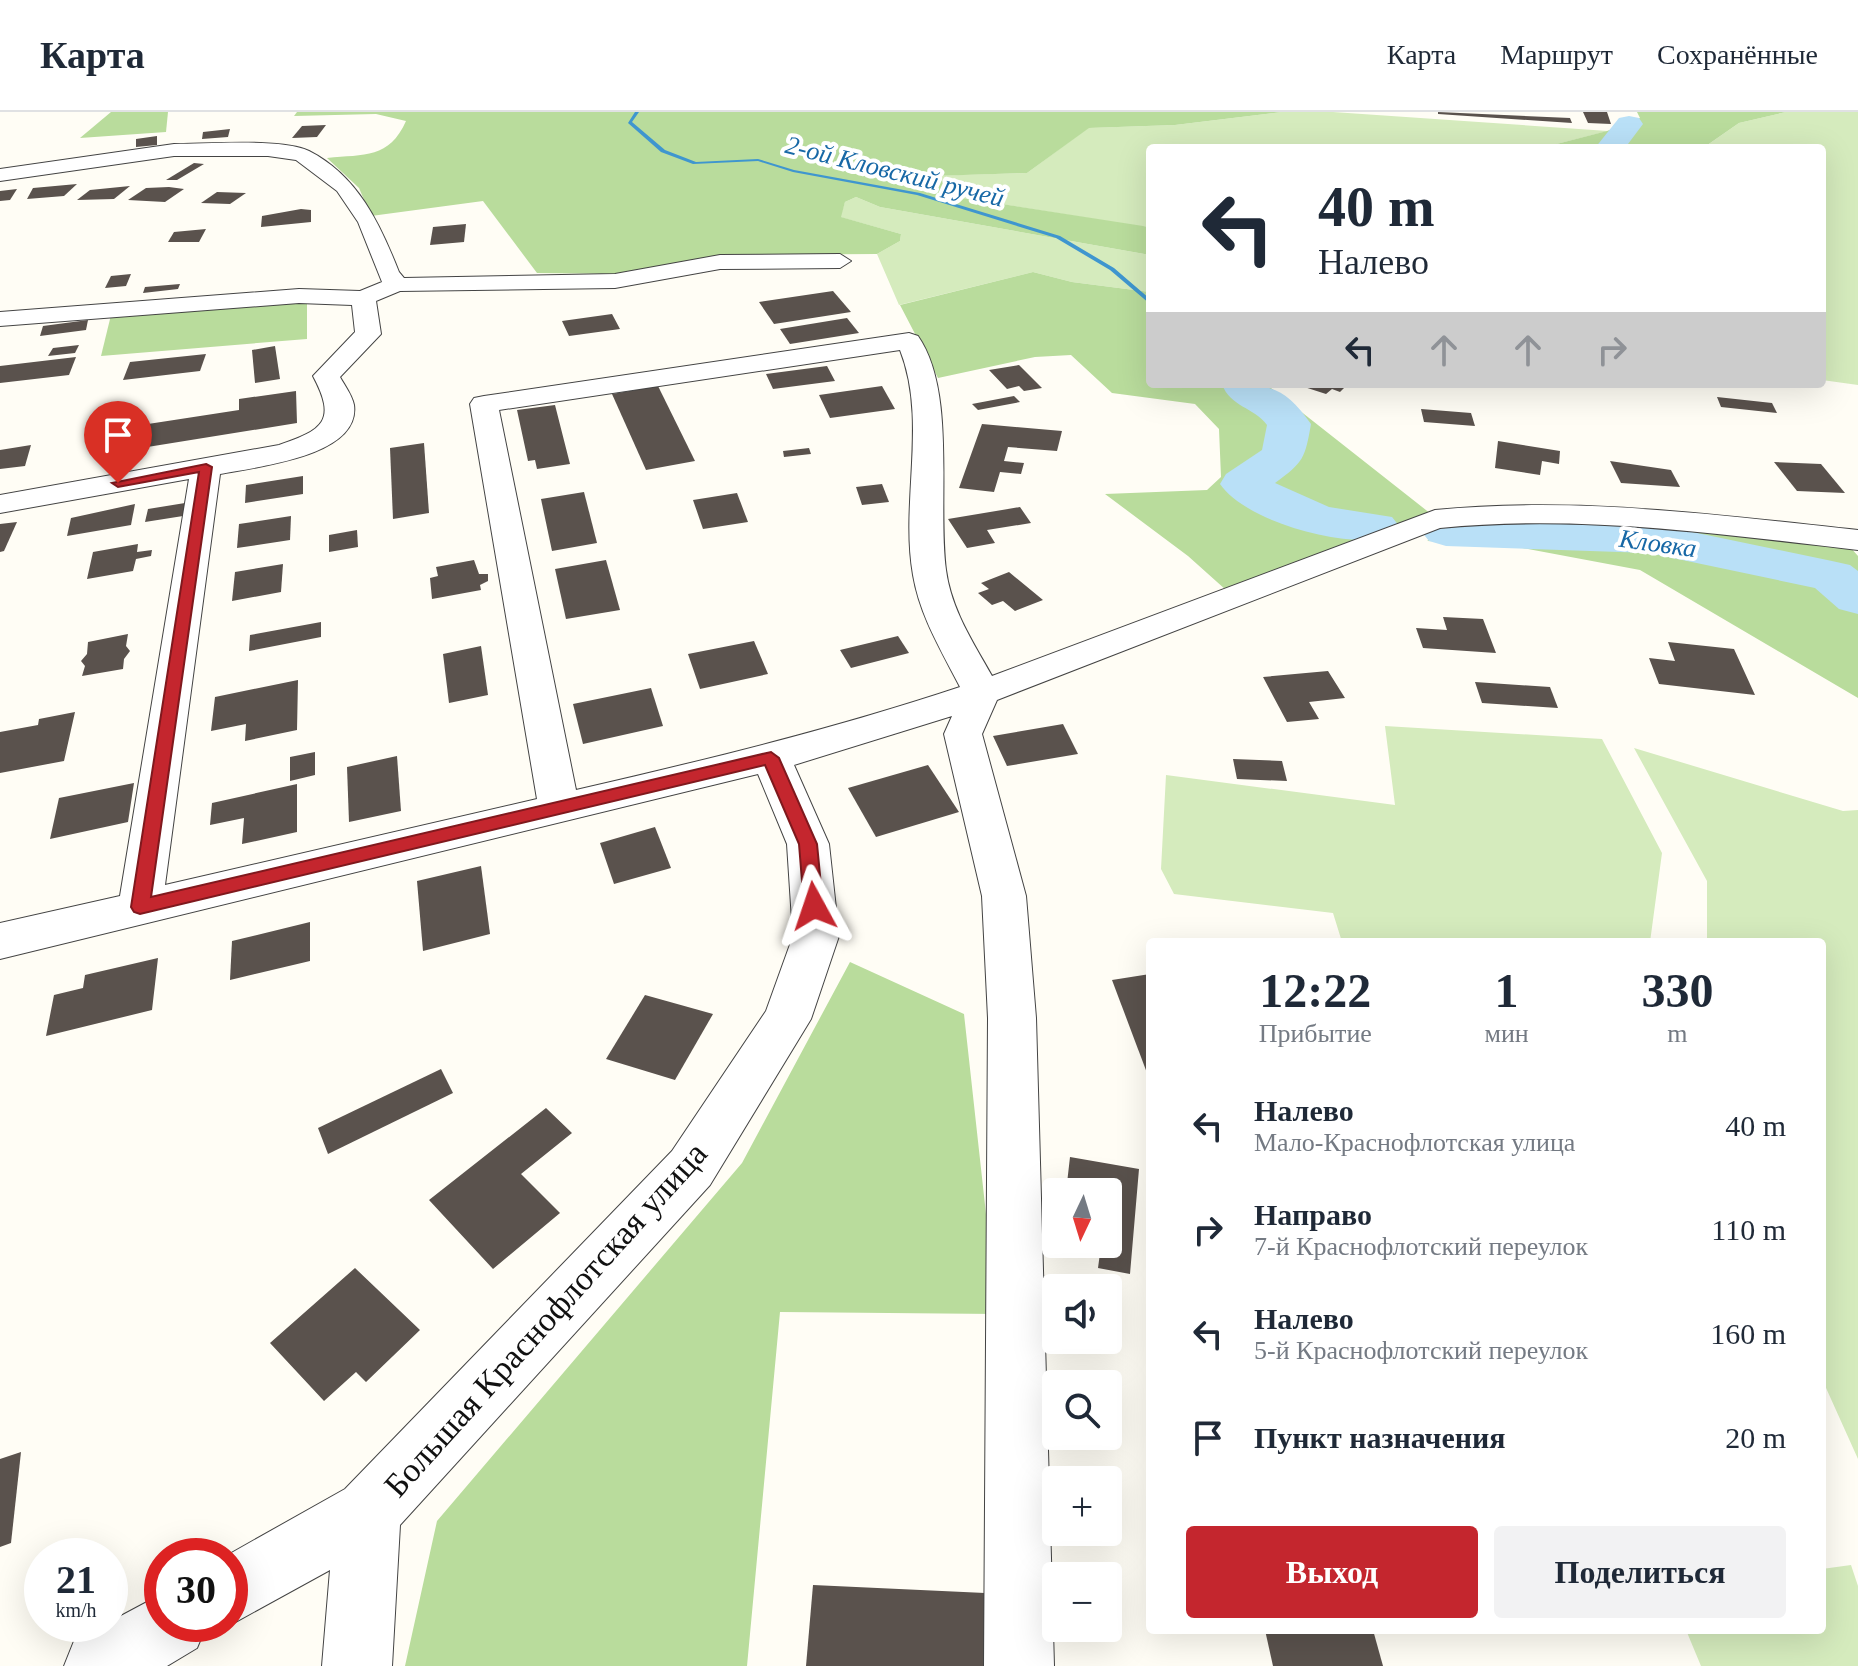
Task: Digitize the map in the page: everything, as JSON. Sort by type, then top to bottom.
[{"type":"street","points":[[0,175],[174,150],[268,150],[302,155],[344,187],[369,222],[388,275],[397,284]]},
{"type":"street","points":[[0,319],[299,296],[363,298],[397,284],[615,281],[720,262],[840,261]]},
{"type":"street","points":[[0,504],[285,453],[321,439],[337,424],[340,405],[326,376],[368,334],[363,298]]},
{"type":"street","points":[[559,806],[484,404],[909,341],[925,380],[929,571],[939,613],[982,692]]},
{"type":"street","points":[[140,907],[206,467]]},
{"type":"street","points":[[0,941],[771,758],[881,727],[982,692],[1435,519],[1506,512],[1637,516],[1858,540]]},
{"type":"street","points":[[982,692],[963,734],[1004,896],[1010,987],[1019,1666]]},
{"type":"street","name":"Большая Краснофлотская улица","points":[[248,1581],[368,1512],[691,1168],[787,1019],[816,936],[808,844],[771,758]]},
{"type":"street","points":[[357,1666],[368,1512]]},
{"type":"street","points":[[99,1666],[144,1640]]},
{"type":"green space","points":[[111,112],[168,112],[166,132],[80,138]]},
{"type":"green space","points":[[297,112],[1282,112],[1175,125],[1089,128],[1027,173],[901,177],[954,182],[963,198],[1146,227],[1146,254],[880,207],[856,197],[845,202],[841,217],[901,234],[900,241],[877,254],[721,255],[619,274],[537,273],[483,201],[371,216],[359,188],[327,158],[364,155],[384,148],[392,142],[406,121],[376,114],[294,116]]},
{"type":"green space","points":[[1282,112],[1333,112],[1608,131],[1557,144],[1146,144],[1146,227],[963,198],[891,177],[1027,173],[1088,128],[1175,125]]},
{"type":"green space","points":[[1637,112],[1786,112],[1739,123],[1709,144],[1557,144],[1607,131],[1640,118]]},
{"type":"green space","points":[[1786,112],[1858,112],[1858,385],[1826,381],[1826,144],[1709,144],[1739,123]]},
{"type":"green space","points":[[856,197],[880,207],[1146,254],[1146,291],[1072,282],[1033,272],[899,305],[877,254],[900,241],[901,234],[840,217],[845,202]]},
{"type":"green space","points":[[1033,272],[1072,282],[1146,291],[1146,388],[1271,388],[1431,514],[1226,590],[1188,556],[1105,494],[1207,490],[1221,477],[1219,429],[1195,404],[1112,393],[1071,355],[1035,357],[938,378],[900,305]]},
{"type":"green space","points":[[307,302],[307,339],[101,356],[111,315]]},
{"type":"green space","points":[[1460,523],[1676,524],[1850,547],[1858,556],[1858,698],[1640,570],[1496,543],[1427,541]]},
{"type":"green space","points":[[1385,726],[1602,739],[1662,853],[1651,938],[1341,938],[1333,913],[1174,894],[1161,869],[1166,775],[1395,805]]},
{"type":"green space","points":[[1634,748],[1843,811],[1858,810],[1858,1459],[1826,1388],[1826,938],[1707,938],[1707,881]]},
{"type":"green space","points":[[850,962],[964,1014],[997,1314],[780,1312],[747,1666],[405,1666],[437,1521],[742,1163]]},
{"type":"green space","points":[[1851,1565],[1858,1586],[1858,1666],[1701,1666],[1688,1634],[1826,1634],[1826,1568]]},
{"type":"building","points":[[1583,112],[1607,112],[1611,124],[1588,123]]},
{"type":"building","points":[[1438,114],[1570,118],[1572,123]]},
{"type":"building","points":[[326,125],[317,137],[292,138],[302,126]]},
{"type":"building","points":[[230,129],[228,137],[202,139],[203,132]]},
{"type":"building","points":[[157,136],[157,145],[136,147],[136,139]]},
{"type":"building","points":[[194,163],[204,164],[177,180],[166,180]]},
{"type":"building","points":[[77,184],[64,196],[27,199],[33,188]]},
{"type":"building","points":[[130,186],[114,199],[77,200],[90,190]]},
{"type":"building","points":[[146,188],[184,189],[165,202],[128,200]]},
{"type":"building","points":[[17,189],[10,200],[0,201],[0,191]]},
{"type":"building","points":[[217,192],[246,193],[230,204],[201,203]]},
{"type":"building","points":[[311,210],[311,222],[261,227],[262,216]]},
{"type":"building","points":[[466,224],[464,242],[430,245],[433,227]]},
{"type":"building","points":[[206,229],[199,242],[168,242],[174,232]]},
{"type":"building","points":[[131,274],[126,286],[105,288],[111,276]]},
{"type":"building","points":[[180,284],[178,289],[143,293],[145,287]]},
{"type":"building","points":[[833,291],[851,312],[774,324],[759,302]]},
{"type":"building","points":[[612,314],[620,329],[569,336],[562,321]]},
{"type":"building","points":[[847,318],[859,333],[790,344],[780,329]]},
{"type":"building","points":[[88,320],[86,330],[40,336],[43,326]]},
{"type":"building","points":[[79,345],[75,353],[48,356],[53,348]]},
{"type":"building","points":[[275,346],[280,379],[255,383],[252,350]]},
{"type":"building","points":[[206,354],[200,371],[123,380],[130,362]]},
{"type":"building","points":[[76,357],[69,375],[0,383],[0,366]]},
{"type":"building","points":[[1019,365],[1042,388],[1024,391],[1019,386],[1007,389],[989,370]]},
{"type":"building","points":[[827,366],[835,381],[773,389],[766,374]]},
{"type":"building","points":[[658,386],[695,461],[646,470],[612,394]]},
{"type":"building","points":[[882,386],[895,409],[830,418],[819,395]]},
{"type":"building","points":[[1307,388],[1344,388],[1340,392],[1332,389],[1326,394]]},
{"type":"building","points":[[296,391],[297,423],[104,454],[109,430],[239,410],[239,399]]},
{"type":"building","points":[[1014,396],[1020,402],[978,410],[972,404]]},
{"type":"building","points":[[1717,397],[1772,403],[1777,413],[1721,407]]},
{"type":"building","points":[[555,405],[570,464],[537,469],[535,460],[528,461],[517,410]]},
{"type":"building","points":[[1421,409],[1471,413],[1475,426],[1424,422]]},
{"type":"building","points":[[982,424],[1062,431],[1057,451],[1008,447],[1004,461],[1024,463],[1021,474],[1000,472],[994,492],[959,488]]},
{"type":"building","points":[[1498,441],[1560,451],[1559,464],[1542,461],[1540,475],[1495,468]]},
{"type":"building","points":[[424,443],[429,513],[393,519],[390,448]]},
{"type":"building","points":[[31,445],[25,466],[0,469],[0,450]]},
{"type":"building","points":[[809,448],[811,454],[784,457],[783,451]]},
{"type":"building","points":[[1610,461],[1671,470],[1680,487],[1621,483]]},
{"type":"building","points":[[1774,462],[1821,464],[1845,493],[1797,491]]},
{"type":"building","points":[[303,476],[303,494],[245,503],[246,485]]},
{"type":"building","points":[[882,484],[889,502],[862,505],[856,487]]},
{"type":"building","points":[[584,492],[597,543],[552,551],[541,499]]},
{"type":"building","points":[[737,493],[748,522],[703,529],[693,500]]},
{"type":"building","points":[[185,503],[183,516],[145,522],[148,509]]},
{"type":"building","points":[[135,504],[131,525],[67,536],[71,518]]},
{"type":"building","points":[[1020,507],[1031,523],[987,530],[995,543],[967,548],[948,519]]},
{"type":"building","points":[[291,516],[290,540],[237,548],[239,524]]},
{"type":"building","points":[[17,522],[4,551],[0,552],[0,524]]},
{"type":"building","points":[[357,530],[358,547],[329,552],[329,535]]},
{"type":"building","points":[[138,544],[137,552],[152,550],[151,556],[136,559],[133,571],[87,579],[93,552]]},
{"type":"building","points":[[474,560],[479,574],[488,574],[488,581],[480,585],[481,590],[432,599],[430,578],[438,576],[436,567]]},
{"type":"building","points":[[606,560],[620,610],[566,619],[555,569]]},
{"type":"building","points":[[283,564],[281,592],[232,601],[235,572]]},
{"type":"building","points":[[1009,572],[1043,600],[1015,611],[1003,601],[992,605],[978,593],[989,589],[981,583]]},
{"type":"building","points":[[1443,617],[1483,619],[1496,653],[1423,648],[1416,628],[1447,630]]},
{"type":"building","points":[[321,622],[321,637],[249,651],[250,635]]},
{"type":"building","points":[[128,634],[126,646],[130,651],[124,659],[123,669],[82,676],[85,666],[81,661],[87,654],[88,642]]},
{"type":"building","points":[[898,636],[909,653],[851,668],[840,650]]},
{"type":"building","points":[[754,641],[768,674],[700,689],[688,654]]},
{"type":"building","points":[[1668,642],[1734,649],[1755,695],[1659,684],[1649,658],[1675,661]]},
{"type":"building","points":[[481,646],[488,695],[449,703],[443,654]]},
{"type":"building","points":[[1328,671],[1345,698],[1309,702],[1319,719],[1287,722],[1263,677]]},
{"type":"building","points":[[298,680],[297,730],[245,741],[246,724],[211,731],[215,697]]},
{"type":"building","points":[[1475,682],[1550,687],[1558,708],[1482,703]]},
{"type":"building","points":[[651,688],[663,726],[583,744],[573,704]]},
{"type":"building","points":[[75,712],[64,761],[0,773],[0,732],[38,725],[39,719]]},
{"type":"building","points":[[1063,724],[1078,754],[1007,766],[993,736]]},
{"type":"building","points":[[315,752],[315,775],[290,781],[290,757]]},
{"type":"building","points":[[397,756],[401,811],[349,822],[347,767]]},
{"type":"building","points":[[1233,759],[1282,761],[1287,781],[1237,779]]},
{"type":"building","points":[[928,765],[959,812],[876,837],[848,788]]},
{"type":"building","points":[[134,783],[128,822],[50,839],[59,798]]},
{"type":"building","points":[[297,784],[297,832],[242,844],[244,818],[210,825],[212,803]]},
{"type":"building","points":[[655,827],[671,868],[614,884],[600,843]]},
{"type":"building","points":[[481,866],[490,934],[423,951],[417,881]]},
{"type":"building","points":[[310,922],[310,961],[230,980],[232,941]]},
{"type":"building","points":[[158,958],[152,1010],[46,1036],[54,995],[83,988],[85,975]]},
{"type":"building","points":[[1146,975],[1146,1070],[1112,980]]},
{"type":"building","points":[[645,995],[713,1014],[675,1080],[606,1059]]},
{"type":"building","points":[[441,1069],[453,1093],[328,1154],[318,1128]]},
{"type":"building","points":[[546,1108],[572,1133],[521,1174],[560,1213],[493,1269],[429,1200]]},
{"type":"building","points":[[1070,1157],[1139,1169],[1130,1274],[1098,1268],[1099,1258],[1122,1258],[1122,1178],[1068,1178]]},
{"type":"building","points":[[355,1268],[420,1330],[366,1382],[356,1372],[324,1401],[270,1343]]},
{"type":"building","points":[[21,1452],[11,1543],[0,1547],[0,1459]]},
{"type":"building","points":[[813,1585],[985,1593],[985,1666],[806,1666]]},
{"type":"building","points":[[1266,1634],[1374,1634],[1383,1666],[1273,1666]]},
{"type":"waterway","name":"2-ой Кловский ручей","points":[[637,112],[630,122],[663,151],[695,163],[758,160],[793,171],[918,194],[1058,237],[1112,269],[1146,299]]},
{"type":"waterway","name":"Кловка","points":[[1613,144],[1629,124]]},
{"type":"waterway","name":"Кловка","points":[[1244,388],[1246,392],[1275,406],[1289,424],[1283,456],[1243,484],[1277,503],[1320,520],[1375,527]]},
{"type":"waterway","name":"Кловка","points":[[1446,531],[1649,538],[1832,576],[1858,598]]},
{"type":"route","points":[[118,483],[206,467],[140,907],[771,758],[808,844],[814,906]]}]
